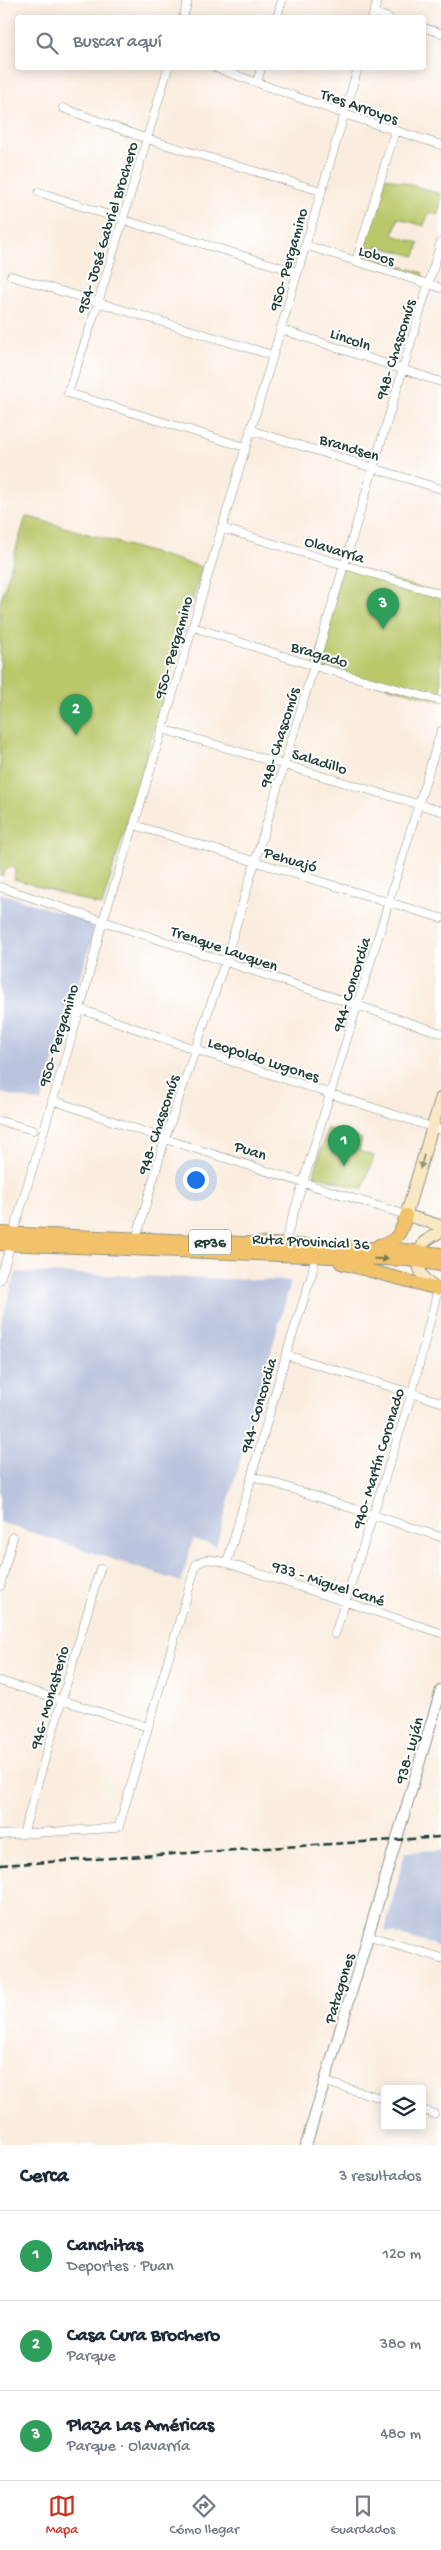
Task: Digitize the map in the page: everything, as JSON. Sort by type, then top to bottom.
[{"type":"main road","points":[[354,1248],[391,1242],[399,1235],[437,1128],[441,1098]]},
{"type":"main road","name":"Puan","points":[[406,1215],[441,1226]]},
{"type":"main road","points":[[440,1289],[425,1281],[419,1268],[419,1256],[426,1240],[441,1230]]},
{"type":"main road","name":"Ruta Provincial 36","points":[[6,1239],[136,1239],[354,1248],[419,1256],[441,1265]]},
{"type":"main road","name":"Ruta Provincial 36","points":[[6,1239],[315,1256],[419,1256],[441,1254]]},
{"type":"main road","points":[[315,1256],[440,1289]]},
{"type":"street","points":[[184,15],[188,0]]},
{"type":"street","points":[[278,15],[282,0]]},
{"type":"street","points":[[373,15],[378,0]]},
{"type":"street","points":[[426,29],[441,33]]},
{"type":"street","name":"954- José Gabriel Brochero","points":[[167,70],[98,302],[68,393],[245,447]]},
{"type":"street","name":"Tres Arroyos","points":[[221,70],[344,114],[441,145]]},
{"type":"street","points":[[257,83],[261,70]]},
{"type":"street","name":"950- Pergamino","points":[[0,1280],[6,1239],[80,1009],[103,920],[134,825],[357,70]]},
{"type":"street","points":[[63,108],[147,139],[321,191]]},
{"type":"street","points":[[356,262],[395,131]]},
{"type":"street","points":[[39,192],[123,220],[297,272]]},
{"type":"street","name":"948- Chascomús","points":[[136,1239],[165,1139],[225,962],[256,862],[283,764],[441,242]]},
{"type":"street","name":"Lobos","points":[[305,245],[441,288]]},
{"type":"street","points":[[11,276],[272,355]]},
{"type":"street","name":"Lincoln","points":[[280,329],[441,382]]},
{"type":"street","name":"Brandsen","points":[[250,430],[441,488]]},
{"type":"street","name":"Olavarría","points":[[221,528],[441,594]]},
{"type":"street","name":"Bragado","points":[[192,627],[314,666],[441,701]]},
{"type":"street","name":"Saladillo","points":[[162,729],[441,811]]},
{"type":"street","name":"944- Concordia","points":[[284,1245],[441,731]]},
{"type":"street","name":"Pehuajó","points":[[134,825],[441,918]]},
{"type":"street","name":"Trenque Lauquen","points":[[0,887],[441,1033]]},
{"type":"street","name":"Leopoldo Lugones","points":[[80,1009],[196,1050],[437,1128]]},
{"type":"street","name":"Puan","points":[[52,1100],[165,1139],[406,1215]]},
{"type":"street","points":[[0,1121],[33,1130]]},
{"type":"street","name":"944- Concordia","points":[[227,1563],[286,1355],[312,1274],[315,1256]]},
{"type":"street","name":"940- Martín Coronado","points":[[335,1634],[412,1393],[440,1289]]},
{"type":"street","points":[[286,1355],[441,1402]]},
{"type":"street","points":[[252,1476],[441,1538]]},
{"type":"street","points":[[0,1586],[13,1536]]},
{"type":"street","name":"933 - Miguel Cané","points":[[148,1728],[196,1565],[208,1558],[441,1633]]},
{"type":"street","name":"946- Monasterio","points":[[23,1834],[100,1568]]},
{"type":"street","points":[[0,1681],[148,1728],[119,1826],[115,1828],[0,1835]]},
{"type":"street","name":"938- Luján","points":[[398,1840],[441,1690]]},
{"type":"street","name":"Patagones","points":[[306,2145],[398,1840]]},
{"type":"street","points":[[370,1936],[441,1958]]},
{"type":"street","points":[[325,2082],[381,2098]]},
{"type":"street","points":[[426,2111],[434,2114]]},
{"type":"shaded area","points":[[0,893],[91,923],[95,930],[41,1102],[0,1093]]},
{"type":"shaded area","points":[[16,1272],[291,1281],[216,1546],[193,1539],[181,1582],[0,1522],[0,1326]]},
{"type":"shaded area","points":[[441,1850],[441,1947],[385,1931],[405,1852]]},
{"type":"green space","points":[[386,177],[441,194],[439,215],[429,212],[424,226],[398,218],[393,235],[419,243],[415,256],[377,246],[374,258],[423,273],[422,278],[360,259]]},
{"type":"green space","points":[[26,516],[202,567],[102,906],[14,879],[15,868],[8,867],[2,876],[0,875],[0,603]]},
{"type":"green space","points":[[343,565],[441,594],[441,701],[314,666]]},
{"type":"green space","points":[[327,1128],[362,1139],[359,1151],[374,1156],[363,1189],[314,1175]]},
{"type":"railway","points":[[0,1865],[441,1837]]},
{"type":"place","name":"Plaza Las Américas","points":[[383,629]]},
{"type":"place","name":"Casa Cura Brochero","points":[[76,735]]},
{"type":"place","name":"Canchitas","points":[[344,1166]]}]
